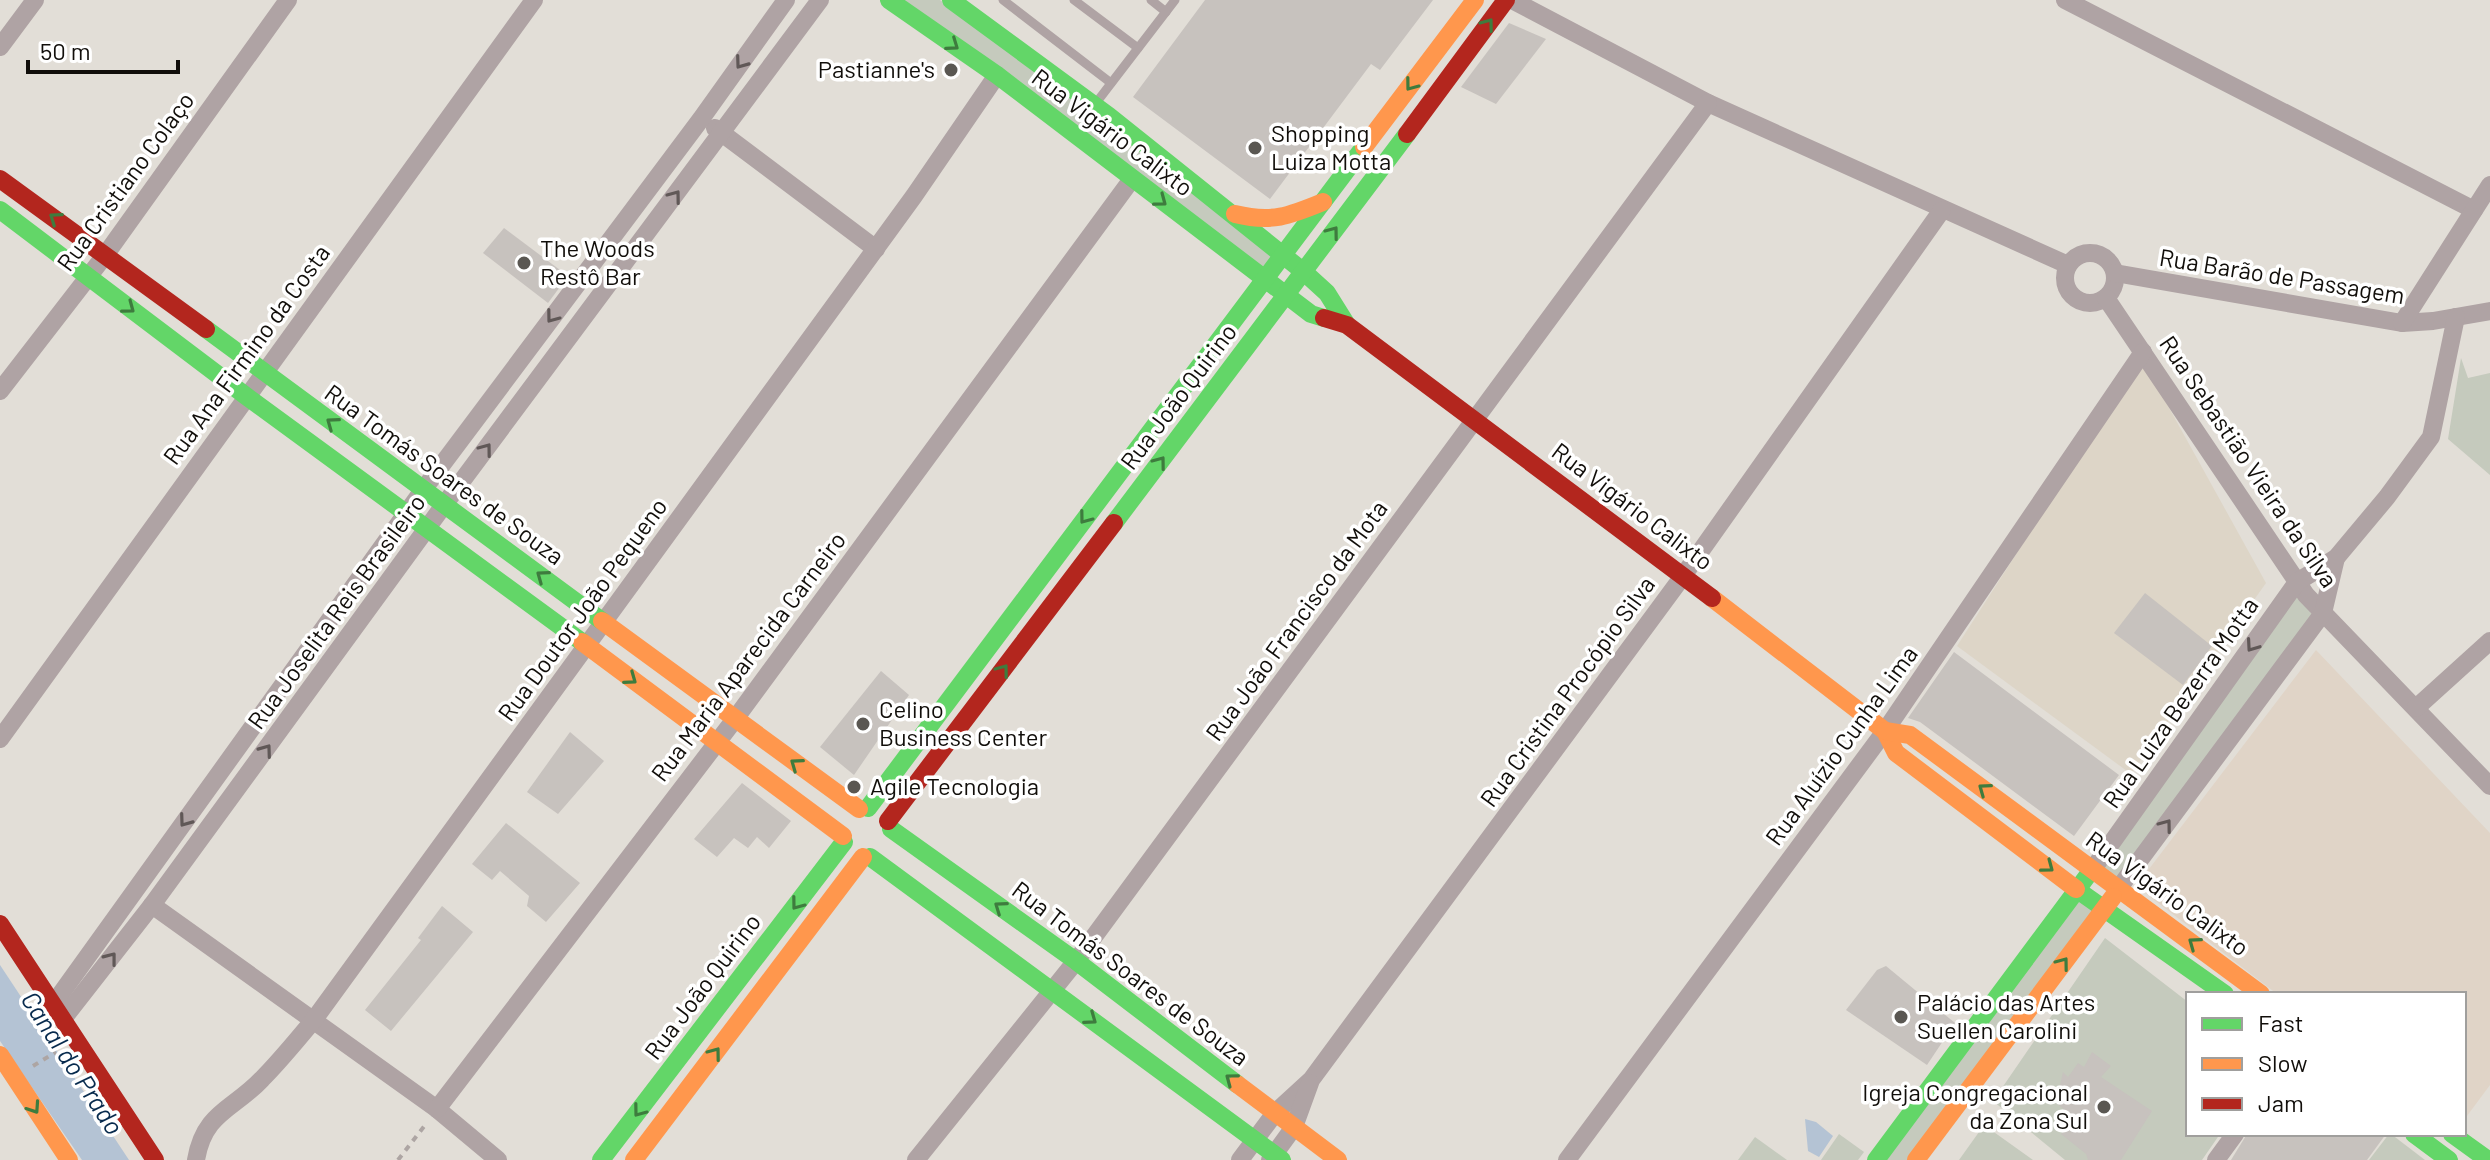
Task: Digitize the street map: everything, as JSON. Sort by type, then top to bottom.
[{"type":"main road","name":"Rua Vigário Calixto","points":[[889,0],[997,75],[1311,314],[1347,325],[1475,419],[1885,731],[1896,753],[2077,889],[2222,992]]},
{"type":"main road","name":"Rua Vigário Calixto","points":[[951,0],[1094,105],[1233,213],[1327,293],[1347,325]]},
{"type":"main road","name":"Rua João Quirino","points":[[864,809],[1475,0]]},
{"type":"main road","name":"Rua João Quirino","points":[[890,825],[1506,0]]},
{"type":"main road","name":"Rua Tomás Soares de Souza","points":[[0,179],[735,719],[864,809]]},
{"type":"main road","points":[[1233,213],[1262,221],[1281,219],[1323,202]]},
{"type":"main road","points":[[0,210],[246,396],[717,741],[843,839],[849,850],[866,857],[1052,990],[1276,1158]]},
{"type":"main road","name":"Rua Vigário Calixto","points":[[1885,731],[1910,735],[2258,992]]},
{"type":"main road","points":[[843,839],[846,820],[864,809],[883,814],[890,825],[889,844],[884,850],[866,857]]},
{"type":"main road","name":"Rua Tomás Soares de Souza","points":[[890,825],[1076,961],[1338,1160]]},
{"type":"main road","name":"Rua João Quirino","points":[[601,1160],[843,839]]},
{"type":"main road","name":"Rua João Quirino","points":[[634,1160],[866,857]]},
{"type":"main road","name":"Rua Luiza Bezerra Motta","points":[[1876,1160],[2093,869]]},
{"type":"main road","points":[[1916,1160],[2119,888]]},
{"type":"main road","points":[[0,924],[155,1160]]},
{"type":"main road","points":[[1973,1029],[1998,1050]]},
{"type":"main road","points":[[0,1055],[69,1160]]},
{"type":"main road","points":[[2417,1136],[2449,1160]]},
{"type":"main road","points":[[2455,1136],[2488,1160]]},
{"type":"street","points":[[0,47],[35,0]]},
{"type":"street","name":"Rua Cristiano Colaço","points":[[0,391],[106,254],[288,0]]},
{"type":"street","name":"Rua Ana Firmino da Costa","points":[[0,739],[534,0]]},
{"type":"street","name":"Rua Joselita Reis Brasileiro","points":[[58,1013],[407,512],[701,119],[786,0]]},
{"type":"street","name":"Rua Joselita Reis Brasileiro","points":[[58,1013],[152,905],[444,505],[820,0]]},
{"type":"street","points":[[1512,0],[1708,103],[2068,265]]},
{"type":"street","points":[[2065,0],[2474,210]]},
{"type":"street","name":"Rua Doutor João Pequeno","points":[[196,1160],[202,1137],[217,1115],[245,1096],[313,1021],[876,249],[997,75]]},
{"type":"street","name":"Rua João Francisco da Mota","points":[[916,1160],[1076,961],[1708,103]]},
{"type":"street","points":[[701,119],[876,249]]},
{"type":"street","name":"Rua Maria Aparecida Carneiro","points":[[437,1109],[735,719],[1132,179]]},
{"type":"street","points":[[2402,323],[2490,185]]},
{"type":"street","name":"Rua Cristina Procópio Silva","points":[[1240,1160],[1275,1113],[1311,1080],[1683,576],[1942,210]]},
{"type":"street","points":[[2081,254],[2097,254],[2110,262],[2115,273],[2115,285],[2106,298],[2088,304],[2072,297],[2064,282],[2068,265],[2081,254]]},
{"type":"street","name":"Rua Barão de Passagem","points":[[2115,273],[2402,323],[2490,311]]},
{"type":"street","name":"Rua Sebastião Vieira da Silva","points":[[2106,298],[2297,582],[2323,613],[2490,786]]},
{"type":"street","points":[[2297,582],[2336,558],[2387,497],[2431,437],[2456,317]]},
{"type":"street","name":"Rua Aluízio Cunha Lima","points":[[1567,1160],[1885,731],[2143,352]]},
{"type":"street","points":[[2119,888],[2323,613],[2336,558]]},
{"type":"street","name":"Rua Luiza Bezerra Motta","points":[[2093,869],[2297,582]]},
{"type":"street","points":[[2416,708],[2490,641]]},
{"type":"street","points":[[152,905],[437,1109],[498,1160]]},
{"type":"street","name":"Rua Cristina Procópio Silva","points":[[1276,1158],[1294,1127],[1311,1080]]},
{"type":"street","points":[[2216,1160],[2234,1136]]},
{"type":"lane","points":[[1003,0],[1111,83]]},
{"type":"lane","points":[[1074,0],[1138,48]]},
{"type":"lane","points":[[1151,0],[1166,12]]},
{"type":"lane","points":[[1094,105],[1175,0]]},
{"type":"path","points":[[22,1073],[67,1045]]},
{"type":"path","points":[[398,1160],[437,1109]]},
{"type":"shaded area","points":[[898,0],[940,0],[1279,255],[1263,275]]},
{"type":"shaded area","points":[[2461,358],[2468,378],[2490,373],[2490,475],[2448,439]]},
{"type":"shaded area","points":[[2142,359],[2266,583],[2131,774],[1957,646]]},
{"type":"shaded area","points":[[2296,591],[2313,616],[2117,880],[2100,867]]},
{"type":"shaded area","points":[[2316,650],[2490,833],[2490,1085],[2466,1117],[2466,992],[2274,992],[2136,886]]},
{"type":"shaded area","points":[[2078,897],[2095,910],[1911,1160],[1882,1160]]},
{"type":"shaded area","points":[[2105,938],[2186,1000],[2186,1136],[2219,1136],[2202,1160],[2065,1160],[1993,1101]]},
{"type":"shaded area","points":[[1984,1125],[2033,1160],[1959,1160]]},
{"type":"shaded area","points":[[1839,1134],[1864,1152],[1858,1160],[1821,1160]]},
{"type":"shaded area","points":[[2387,1136],[2394,1136],[2425,1160],[2369,1160]]},
{"type":"shaded area","points":[[1755,1137],[1787,1160],[1738,1160]]},
{"type":"water","points":[[0,965],[129,1160],[82,1160],[0,1041]]},
{"type":"water","points":[[1805,1119],[1816,1122],[1833,1136],[1819,1157],[1808,1151]]},
{"type":"building","name":"Shopping Luiza Motta","points":[[1205,0],[1433,0],[1380,70],[1371,64],[1270,199],[1133,97]]},
{"type":"building","points":[[1509,23],[1546,39],[1496,104],[1461,87]]},
{"type":"building","name":"The Woods Restô Bar","points":[[504,228],[568,276],[548,303],[483,253]]},
{"type":"building","points":[[2145,593],[2212,646],[2183,685],[2114,633]]},
{"type":"building","points":[[1954,652],[2119,775],[2074,836],[1920,722],[1908,718]]},
{"type":"building","name":"Celino Business Center","points":[[881,671],[909,695],[854,775],[820,747]]},
{"type":"building","points":[[570,732],[604,761],[558,814],[527,792]]},
{"type":"building","points":[[742,783],[791,821],[769,848],[757,837],[748,848],[734,838],[717,857],[694,839]]},
{"type":"building","points":[[506,823],[580,883],[546,922],[527,906],[529,896],[500,871],[492,880],[472,864]]},
{"type":"building","points":[[442,906],[473,932],[391,1031],[365,1010],[421,940],[418,938]]},
{"type":"building","name":"Palácio das Artes Suellen Carolini","points":[[1886,966],[1955,1023],[1927,1065],[1846,1010],[1877,970]]},
{"type":"building","name":"Igreja Congregacional da Zona Sul","points":[[2092,1052],[2111,1066],[2101,1077],[2152,1111],[2121,1160],[2088,1160],[2086,1154],[2061,1134],[2074,1117],[2056,1103],[2063,1072],[2068,1077],[2078,1063],[2084,1067]]},
{"type":"building","points":[[2246,1136],[2385,1136],[2367,1160],[2231,1160]]},
{"type":"traffic: fast","points":[[889,0],[997,75],[1311,314],[1324,318]]},
{"type":"traffic: fast","points":[[951,0],[1109,116],[1304,272],[1327,293],[1347,325]]},
{"type":"traffic: fast","points":[[1114,523],[1407,134]]},
{"type":"traffic: fast","points":[[868,808],[1364,147]]},
{"type":"traffic: fast","points":[[0,210],[246,396],[582,642]]},
{"type":"traffic: fast","points":[[206,329],[602,621]]},
{"type":"traffic: fast","points":[[891,829],[1076,961],[1237,1084]]},
{"type":"traffic: fast","points":[[601,1160],[844,842]]},
{"type":"traffic: fast","points":[[870,857],[1282,1160]]},
{"type":"traffic: fast","points":[[1876,1160],[2088,875]]},
{"type":"traffic: fast","points":[[2076,889],[2222,992]]},
{"type":"traffic: fast","points":[[2417,1136],[2449,1160]]},
{"type":"traffic: fast","points":[[2455,1136],[2488,1160]]},
{"type":"traffic: slow","points":[[1364,147],[1475,0]]},
{"type":"traffic: slow","points":[[1235,214],[1280,217],[1323,202]]},
{"type":"traffic: slow","points":[[1712,598],[1885,731],[1896,753],[2076,889]]},
{"type":"traffic: slow","points":[[602,621],[859,809]]},
{"type":"traffic: slow","points":[[582,642],[843,836]]},
{"type":"traffic: slow","points":[[1885,731],[1910,735],[2258,992]]},
{"type":"traffic: slow","points":[[634,1160],[863,857]]},
{"type":"traffic: slow","points":[[1916,1160],[2113,897]]},
{"type":"traffic: slow","points":[[0,1055],[69,1160]]},
{"type":"traffic: slow","points":[[1237,1084],[1338,1160]]},
{"type":"traffic: jam","points":[[1407,134],[1506,0]]},
{"type":"traffic: jam","points":[[0,179],[206,329]]},
{"type":"traffic: jam","points":[[1324,318],[1347,325],[1712,598]]},
{"type":"traffic: jam","points":[[888,821],[1114,523]]},
{"type":"traffic: jam","points":[[0,924],[155,1160]]},
{"type":"place","name":"Pastianne's","points":[[951,70]]},
{"type":"place","name":"Shopping Luiza Motta","points":[[1255,148]]},
{"type":"place","name":"The Woods Restô Bar","points":[[524,263]]},
{"type":"place","name":"Celino Business Center","points":[[863,724]]},
{"type":"place","name":"Agile Tecnologia","points":[[854,787]]},
{"type":"place","name":"Palácio das Artes Suellen Carolini","points":[[1901,1017]]},
{"type":"place","name":"Igreja Congregacional da Zona Sul","points":[[2104,1107]]},
{"type":"water label","name":"Canal do Prado","points":[[72,1063]]}]
